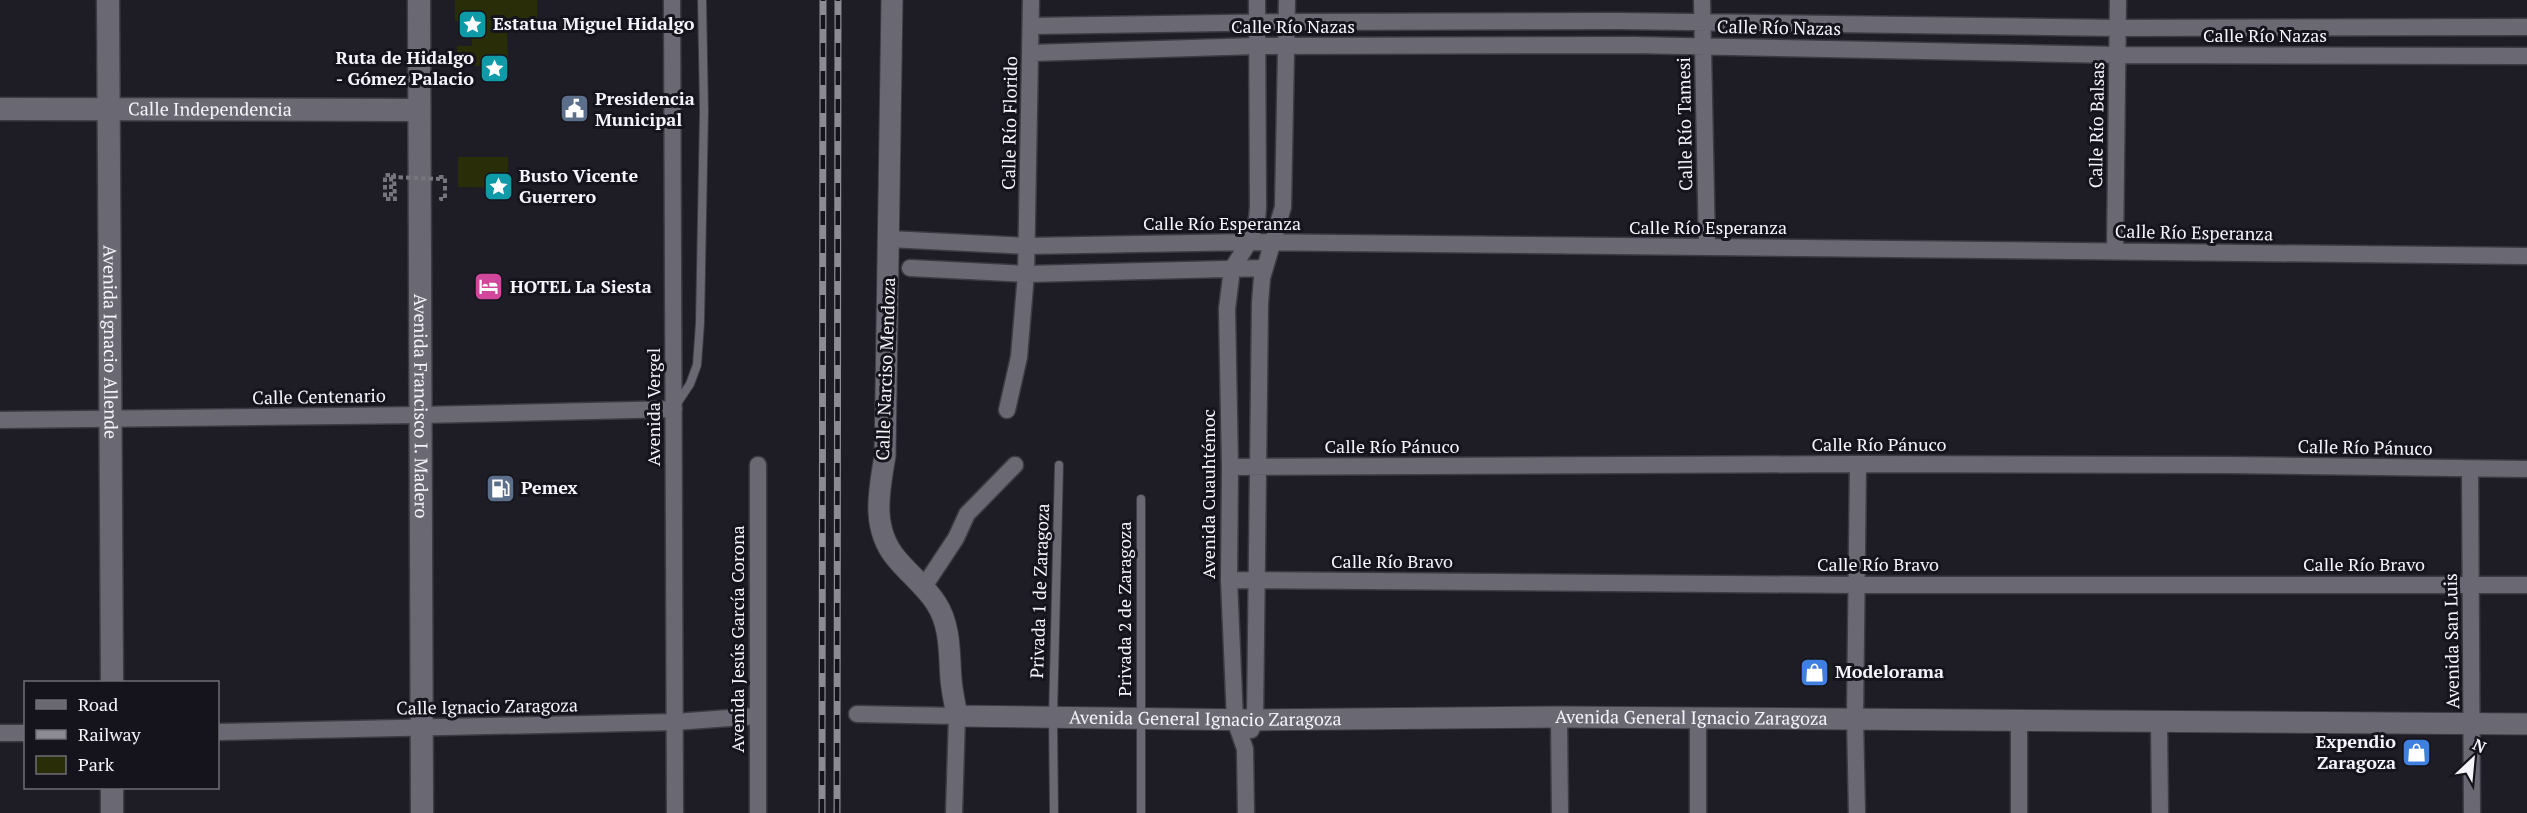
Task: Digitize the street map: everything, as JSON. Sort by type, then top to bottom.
[{"type":"main road","name":"Avenida Ignacio Allende","points":[[108,0],[112,681]]},
{"type":"main road","name":"Avenida Francisco I. Madero","points":[[419,0],[422,813]]},
{"type":"main road","name":"Calle Independencia","points":[[0,109],[419,110]]},
{"type":"main road","points":[[112,789],[112,813]]},
{"type":"street","name":"Avenida Vergel","points":[[672,0],[675,813]]},
{"type":"street","name":"Calle Narciso Mendoza","points":[[892,0],[885,456],[878,498],[879,522],[885,541],[894,557],[937,604],[950,644],[951,680],[957,716]]},
{"type":"street","name":"Calle Río Florido","points":[[1007,410],[1019,357],[1026,274],[1031,0]]},
{"type":"street","name":"Avenida Cuauhtémoc","points":[[1245,720],[1229,580],[1230,467],[1227,309],[1232,268],[1249,242],[1257,219],[1257,0]]},
{"type":"street","name":"Avenida Cuauhtémoc","points":[[1246,813],[1245,720],[1258,580],[1260,303],[1265,268],[1275,243],[1283,207],[1287,0]]},
{"type":"street","name":"Calle Río Tamesi","points":[[1702,0],[1707,247]]},
{"type":"street","name":"Calle Río Balsas","points":[[2115,251],[2118,0]]},
{"type":"street","name":"Calle Río Nazas","points":[[1030,26],[1287,22],[1703,21],[2117,28],[2527,27]]},
{"type":"street","name":"Calle Río Nazas","points":[[1031,53],[1257,46],[1703,45],[2117,55],[2527,56]]},
{"type":"street","name":"Calle Río Esperanza","points":[[889,239],[1027,246],[1249,242],[2527,256]]},
{"type":"street","points":[[910,268],[1026,274],[1265,268]]},
{"type":"street","name":"Calle Centenario","points":[[0,420],[421,415],[674,408]]},
{"type":"street","points":[[1857,813],[1858,464]]},
{"type":"street","name":"Calle Río Pánuco","points":[[1230,467],[1858,464],[2527,469]]},
{"type":"street","name":"Avenida Jesús García Corona","points":[[758,465],[758,813]]},
{"type":"street","points":[[923,588],[956,538],[967,514],[1016,465]]},
{"type":"street","name":"Avenida San Luis","points":[[2470,469],[2472,813]]},
{"type":"street","name":"Calle Río Bravo","points":[[1229,580],[1857,585],[2527,585]]},
{"type":"street","name":"Avenida General Ignacio Zaragoza","points":[[857,714],[1245,720],[1559,717],[2527,724]]},
{"type":"street","name":"Calle Ignacio Zaragoza","points":[[219,732],[675,722],[757,716]]},
{"type":"street","points":[[954,813],[957,716]]},
{"type":"street","points":[[1559,717],[1560,813]]},
{"type":"street","points":[[1698,718],[1698,813]]},
{"type":"street","points":[[2019,719],[2019,813]]},
{"type":"street","points":[[2159,720],[2160,813]]},
{"type":"street","points":[[0,734],[24,734]]},
{"type":"lane","points":[[674,408],[694,374],[700,323],[704,111],[702,0]]},
{"type":"lane","name":"Privada 1 de Zaragoza","points":[[1054,813],[1053,717],[1059,465]]},
{"type":"lane","name":"Privada 2 de Zaragoza","points":[[1141,499],[1141,813]]},
{"type":"path","points":[[395,201],[394,175],[385,175],[385,199],[391,199],[391,177],[440,178]]},
{"type":"green space","points":[[455,0],[537,0],[537,26],[507,27],[508,66],[457,66],[457,46],[472,46],[472,22],[455,21]]},
{"type":"green space","points":[[458,157],[508,157],[508,188],[458,187]]},
{"type":"railway","points":[[822,813],[823,0]]},
{"type":"railway","points":[[837,813],[838,0]]},
{"type":"place","name":"Estatua Miguel Hidalgo","points":[[472,24]]},
{"type":"place","name":"Ruta de Hidalgo - Gómez Palacio","points":[[495,68]]},
{"type":"place","name":"Presidencia Municipal","points":[[574,109]]},
{"type":"place","name":"Busto Vicente Guerrero","points":[[498,186]]},
{"type":"place","name":"HOTEL La Siesta","points":[[489,287]]},
{"type":"place","name":"Pemex","points":[[500,488]]},
{"type":"place","name":"Modelorama","points":[[1814,672]]},
{"type":"place","name":"Expendio Zaragoza","points":[[2417,752]]}]
